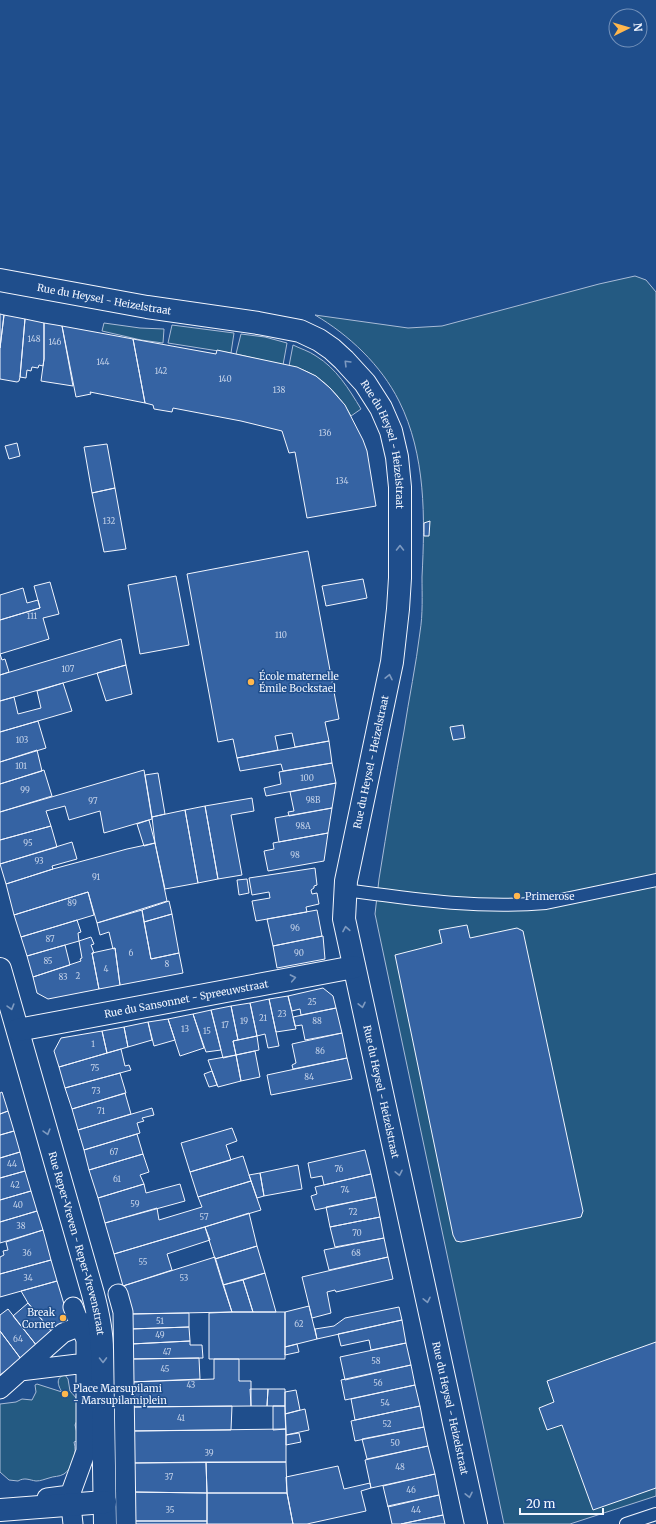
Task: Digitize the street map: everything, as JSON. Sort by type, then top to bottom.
[{"type":"street","name":"Rue du Heysel - Heizelstraat","points":[[0,280],[148,307],[258,322],[300,331],[319,340],[332,349],[365,383],[381,408],[391,432],[397,457],[400,487],[400,578],[398,609],[392,662],[344,890],[344,919],[476,1524]]},
{"type":"street","name":"Rue du Sansonnet - Spreeuwstraat","points":[[18,1030],[354,967]]},
{"type":"street","name":"Rue Reper-Vreven - Reper-Vrevenstraat","points":[[0,969],[93,1294],[102,1333],[105,1524]]},
{"type":"street","points":[[118,1294],[116,1314],[126,1524]]},
{"type":"street","points":[[0,1501],[70,1495],[86,1451],[85,1323],[73,1307]]},
{"type":"street","points":[[0,1389],[63,1333],[85,1323]]},
{"type":"street","points":[[20,1371],[86,1364]]},
{"type":"street","points":[[0,1510],[105,1502]]},
{"type":"lane","points":[[344,890],[451,904],[530,905],[656,880]]},
{"type":"lane","points":[[626,1524],[656,1514]]},
{"type":"shaded area","name":"Primerose","points":[[635,276],[646,280],[656,292],[656,1496],[570,1524],[504,1524],[375,914],[379,879],[421,625],[423,510],[419,465],[408,422],[399,401],[383,375],[352,342],[328,323],[315,315],[408,328],[442,326],[599,284]]},
{"type":"shaded area","points":[[104,323],[140,328],[164,329],[163,343],[141,340],[102,331]]},
{"type":"shaded area","points":[[172,325],[234,333],[231,353],[168,343]]},
{"type":"shaded area","points":[[241,334],[265,337],[287,343],[283,365],[236,354]]},
{"type":"shaded area","points":[[293,345],[308,351],[330,367],[347,387],[361,409],[351,416],[333,391],[317,377],[309,372],[289,366]]},
{"type":"shaded area","points":[[65,1375],[68,1379],[70,1391],[78,1400],[79,1416],[75,1425],[77,1441],[74,1442],[75,1455],[70,1468],[60,1476],[38,1481],[25,1479],[18,1481],[9,1480],[0,1472],[0,1404],[16,1402],[22,1399],[32,1400],[36,1392],[35,1385],[37,1384],[62,1392],[58,1382],[62,1376]]},
{"type":"building","points":[[0,314],[4,315],[0,348]]},
{"type":"building","points":[[4,315],[25,319],[20,377],[19,381],[17,382],[0,379],[0,348]]},
{"type":"building","points":[[25,319],[44,323],[43,366],[39,365],[38,368],[32,367],[31,371],[27,370],[26,378],[20,377]]},
{"type":"building","points":[[44,323],[62,326],[73,386],[41,381],[44,359]]},
{"type":"building","points":[[62,326],[133,339],[145,403],[90,392],[91,394],[76,397]]},
{"type":"building","points":[[133,339],[216,354],[217,350],[297,367],[316,376],[330,388],[345,405],[363,440],[367,451],[376,506],[307,518],[295,452],[289,453],[282,431],[241,421],[173,408],[172,412],[154,409],[153,405],[145,403]]},
{"type":"building","points":[[17,443],[20,456],[9,459],[5,446]]},
{"type":"building","points":[[107,444],[115,488],[92,493],[84,447]]},
{"type":"building","points":[[115,488],[126,549],[104,552],[92,493]]},
{"type":"building","points":[[430,521],[429,536],[424,536],[424,523]]},
{"type":"building","points":[[308,551],[339,719],[325,722],[329,741],[295,747],[292,733],[275,736],[278,750],[237,758],[233,739],[218,742],[187,574]]},
{"type":"building","points":[[176,576],[189,645],[140,654],[128,585]]},
{"type":"building","points":[[363,579],[367,598],[326,606],[322,586]]},
{"type":"building","points":[[50,582],[59,614],[43,618],[49,639],[0,654],[0,620],[40,608],[34,586]]},
{"type":"building","points":[[23,588],[27,603],[38,600],[40,608],[0,620],[0,595]]},
{"type":"building","points":[[121,639],[126,665],[0,701],[0,675]]},
{"type":"building","points":[[0,654],[2,660],[5,659],[9,672],[0,675]]},
{"type":"building","points":[[126,665],[132,694],[106,701],[97,673]]},
{"type":"building","points":[[63,683],[72,711],[0,732],[0,701],[14,697],[18,714],[41,708],[37,691]]},
{"type":"building","points":[[38,721],[46,748],[0,762],[0,732]]},
{"type":"building","points":[[463,725],[465,738],[453,740],[450,727]]},
{"type":"building","points":[[329,741],[332,763],[283,771],[281,764],[240,771],[237,758]]},
{"type":"building","points":[[37,750],[42,771],[0,784],[0,762]]},
{"type":"building","points":[[332,763],[336,783],[266,796],[264,788],[281,784],[279,772]]},
{"type":"building","points":[[44,770],[52,796],[0,812],[0,784]]},
{"type":"building","points":[[144,770],[152,819],[104,833],[100,811],[69,820],[65,806],[46,811],[51,826],[0,840],[0,812]]},
{"type":"building","points":[[158,773],[165,814],[152,817],[145,775]]},
{"type":"building","points":[[336,783],[332,808],[289,816],[288,812],[294,811],[290,792]]},
{"type":"building","points":[[252,798],[254,811],[231,815],[242,875],[218,879],[205,806]]},
{"type":"building","points":[[205,806],[218,879],[198,883],[185,810]]},
{"type":"building","points":[[332,808],[328,833],[279,842],[275,818]]},
{"type":"building","points":[[185,810],[198,883],[165,889],[155,843],[152,817]]},
{"type":"building","points":[[149,820],[155,843],[144,846],[137,824]]},
{"type":"building","points":[[51,826],[57,847],[0,864],[0,840]]},
{"type":"building","points":[[328,833],[324,861],[268,871],[264,851],[274,849],[273,843]]},
{"type":"building","points":[[72,842],[77,859],[52,866],[53,869],[6,884],[0,864]]},
{"type":"building","points":[[155,843],[167,901],[97,923],[88,892],[14,915],[6,884],[53,869]]},
{"type":"building","points":[[315,868],[317,885],[311,890],[312,894],[317,893],[319,904],[306,907],[307,912],[256,921],[252,901],[270,898],[269,892],[252,895],[249,878]]},
{"type":"building","points":[[247,879],[249,893],[239,895],[237,880]]},
{"type":"building","points":[[88,892],[94,915],[21,937],[14,915]]},
{"type":"building","points":[[169,901],[172,914],[144,922],[142,910]]},
{"type":"building","points":[[142,910],[151,959],[179,953],[183,973],[120,985],[115,948],[113,949],[109,932],[100,935],[97,923]]},
{"type":"building","points":[[317,910],[322,936],[273,946],[267,919]]},
{"type":"building","points":[[172,914],[179,953],[151,959],[144,922]]},
{"type":"building","points":[[77,920],[81,932],[78,933],[79,941],[27,956],[21,937]]},
{"type":"building","points":[[467,925],[470,938],[517,928],[523,931],[583,1211],[581,1217],[461,1242],[456,1241],[453,1235],[395,955],[442,943],[439,930]]},
{"type":"building","points":[[323,936],[325,959],[277,968],[273,946]]},
{"type":"building","points":[[91,937],[94,944],[91,945],[94,953],[92,953],[99,989],[48,999],[37,993],[33,977],[81,961],[80,959],[82,958],[79,941]]},
{"type":"building","points":[[65,945],[70,965],[33,977],[27,956]]},
{"type":"building","points":[[115,948],[120,985],[99,989],[92,953]]},
{"type":"building","points":[[323,988],[333,996],[336,1008],[301,1015],[300,1009],[292,1011],[288,996]]},
{"type":"building","points":[[288,996],[296,1029],[276,1032],[269,999]]},
{"type":"building","points":[[269,999],[279,1046],[268,1048],[265,1034],[257,1036],[250,1003]]},
{"type":"building","points":[[250,1003],[257,1036],[238,1040],[231,1006]]},
{"type":"building","points":[[231,1006],[238,1040],[233,1041],[236,1055],[223,1058],[211,1010]]},
{"type":"building","points":[[336,1008],[342,1033],[305,1040],[302,1025],[295,1026],[293,1017]]},
{"type":"building","points":[[211,1010],[221,1050],[206,1052],[193,1014]]},
{"type":"building","points":[[193,1014],[204,1048],[180,1056],[168,1019]]},
{"type":"building","points":[[168,1019],[175,1040],[154,1046],[148,1022]]},
{"type":"building","points":[[148,1022],[152,1040],[128,1047],[124,1027]]},
{"type":"building","points":[[124,1027],[128,1047],[107,1053],[102,1031]]},
{"type":"building","points":[[102,1031],[107,1053],[59,1067],[54,1051],[61,1038]]},
{"type":"building","points":[[342,1033],[347,1058],[293,1069],[292,1065],[296,1063],[292,1044]]},
{"type":"building","points":[[257,1036],[259,1050],[236,1055],[233,1041]]},
{"type":"building","points":[[121,1049],[125,1066],[129,1065],[131,1070],[65,1088],[59,1067]]},
{"type":"building","points":[[255,1051],[260,1077],[241,1081],[236,1055]]},
{"type":"building","points":[[236,1055],[241,1081],[218,1087],[208,1060]]},
{"type":"building","points":[[347,1058],[352,1079],[271,1095],[267,1075]]},
{"type":"building","points":[[212,1071],[217,1085],[209,1087],[204,1074]]},
{"type":"building","points":[[120,1073],[126,1093],[72,1109],[65,1088]]},
{"type":"building","points":[[2,1092],[8,1111],[0,1114],[0,1093]]},
{"type":"building","points":[[125,1093],[131,1114],[78,1130],[72,1109]]},
{"type":"building","points":[[152,1108],[154,1115],[142,1118],[144,1121],[137,1123],[140,1133],[84,1150],[78,1130]]},
{"type":"building","points":[[8,1111],[14,1131],[0,1135],[0,1114]]},
{"type":"building","points":[[232,1128],[237,1141],[226,1145],[231,1160],[190,1172],[181,1143]]},
{"type":"building","points":[[14,1131],[20,1152],[0,1158],[0,1135]]},
{"type":"building","points":[[137,1134],[143,1154],[89,1170],[84,1150]]},
{"type":"building","points":[[365,1150],[371,1174],[324,1185],[322,1176],[311,1178],[308,1163]]},
{"type":"building","points":[[20,1152],[25,1171],[0,1178],[0,1158]]},
{"type":"building","points":[[143,1154],[149,1172],[140,1175],[144,1184],[98,1198],[89,1170]]},
{"type":"building","points":[[243,1156],[251,1181],[198,1197],[190,1172]]},
{"type":"building","points":[[298,1165],[302,1189],[264,1196],[260,1173]]},
{"type":"building","points":[[25,1171],[31,1191],[0,1200],[0,1178]]},
{"type":"building","points":[[260,1173],[264,1196],[257,1198],[249,1175]]},
{"type":"building","points":[[371,1174],[376,1197],[315,1210],[311,1196],[317,1194],[315,1187]]},
{"type":"building","points":[[251,1181],[261,1210],[114,1254],[105,1223],[157,1208],[159,1220],[202,1207],[198,1197]]},
{"type":"building","points":[[144,1184],[146,1193],[180,1184],[185,1201],[105,1223],[98,1198]]},
{"type":"building","points":[[31,1191],[37,1211],[0,1222],[0,1200]]},
{"type":"building","points":[[376,1197],[380,1217],[330,1227],[326,1207]]},
{"type":"building","points":[[37,1211],[43,1230],[0,1243],[0,1222]]},
{"type":"building","points":[[249,1213],[257,1246],[215,1259],[205,1227]]},
{"type":"building","points":[[380,1217],[384,1238],[335,1247],[330,1227]]},
{"type":"building","points":[[205,1227],[210,1240],[167,1254],[172,1270],[123,1286],[114,1254]]},
{"type":"building","points":[[43,1230],[51,1260],[0,1274],[0,1257],[4,1255],[3,1251],[8,1250],[6,1242]]},
{"type":"building","points":[[384,1238],[388,1257],[329,1270],[324,1250]]},
{"type":"building","points":[[257,1246],[265,1273],[223,1285],[215,1259]]},
{"type":"building","points":[[215,1257],[232,1312],[130,1314],[123,1286]]},
{"type":"building","points":[[388,1257],[393,1279],[336,1292],[335,1290],[327,1292],[331,1313],[312,1318],[302,1277]]},
{"type":"building","points":[[51,1260],[57,1281],[0,1297],[0,1274]]},
{"type":"building","points":[[265,1273],[276,1312],[253,1312],[243,1280]]},
{"type":"building","points":[[243,1280],[253,1312],[232,1312],[223,1285]]},
{"type":"building","points":[[57,1281],[67,1314],[65,1323],[53,1333],[28,1303],[21,1291]]},
{"type":"building","points":[[28,1303],[53,1333],[37,1346],[13,1316]]},
{"type":"building","points":[[309,1306],[317,1339],[285,1347],[285,1312]]},
{"type":"building","points":[[399,1307],[402,1320],[317,1339],[315,1329],[334,1326],[345,1318]]},
{"type":"building","points":[[8,1309],[37,1346],[21,1359],[0,1331],[0,1315]]},
{"type":"building","points":[[285,1312],[285,1359],[209,1359],[209,1313]]},
{"type":"building","points":[[189,1313],[189,1327],[130,1329],[130,1314]]},
{"type":"building","points":[[402,1320],[406,1343],[371,1350],[369,1340],[341,1346],[338,1334]]},
{"type":"building","points":[[189,1327],[190,1341],[131,1344],[130,1329]]},
{"type":"building","points":[[0,1331],[21,1359],[0,1375]]},
{"type":"building","points":[[190,1341],[190,1345],[202,1345],[203,1358],[131,1359],[131,1344]]},
{"type":"building","points":[[656,1342],[656,1488],[593,1510],[562,1425],[547,1430],[539,1408],[554,1402],[547,1381]]},
{"type":"building","points":[[406,1343],[411,1365],[345,1380],[340,1357]]},
{"type":"building","points":[[297,1344],[299,1352],[285,1355],[285,1347]]},
{"type":"building","points":[[199,1358],[200,1379],[131,1382],[131,1359]]},
{"type":"building","points":[[214,1359],[239,1359],[239,1381],[251,1381],[251,1406],[131,1407],[131,1382],[214,1379]]},
{"type":"building","points":[[411,1365],[415,1385],[345,1400],[341,1380]]},
{"type":"building","points":[[415,1385],[420,1406],[355,1420],[351,1399]]},
{"type":"building","points":[[250,1389],[268,1389],[267,1406],[251,1406]]},
{"type":"building","points":[[268,1389],[285,1389],[285,1406],[267,1406]]},
{"type":"building","points":[[296,1390],[300,1410],[285,1414],[285,1392]]},
{"type":"building","points":[[232,1406],[231,1430],[131,1431],[131,1407]]},
{"type":"building","points":[[273,1406],[285,1406],[286,1429],[273,1430]]},
{"type":"building","points":[[420,1406],[424,1427],[355,1441],[351,1421]]},
{"type":"building","points":[[305,1409],[309,1430],[286,1435],[285,1414]]},
{"type":"building","points":[[424,1427],[428,1446],[367,1459],[362,1439]]},
{"type":"building","points":[[286,1429],[286,1462],[132,1463],[131,1431]]},
{"type":"building","points":[[299,1433],[301,1442],[286,1445],[286,1435]]},
{"type":"building","points":[[428,1446],[435,1474],[371,1488],[365,1460]]},
{"type":"building","points":[[206,1462],[207,1493],[132,1492],[132,1463]]},
{"type":"building","points":[[206,1462],[286,1462],[287,1493],[207,1493]]},
{"type":"building","points":[[338,1466],[344,1489],[370,1483],[371,1488],[361,1491],[366,1511],[307,1524],[293,1524],[287,1493],[286,1477]]},
{"type":"building","points":[[435,1474],[439,1495],[388,1507],[383,1486]]},
{"type":"building","points":[[132,1492],[207,1493],[207,1521],[132,1521]]},
{"type":"building","points":[[207,1493],[287,1493],[293,1524],[207,1524]]},
{"type":"building","points":[[439,1495],[443,1515],[401,1524],[392,1524],[388,1506]]},
{"type":"building","points":[[443,1515],[445,1524],[401,1524]]},
{"type":"building","points":[[132,1521],[207,1521],[207,1524],[132,1524]]},
{"type":"place","name":"École maternelle Émile Bockstael","points":[[251,682]]},
{"type":"place","name":"Primerose","points":[[517,896]]},
{"type":"place","name":"Break Corner","points":[[63,1318]]},
{"type":"place","name":"Place Marsupilami - Marsupilamiplein","points":[[65,1394]]}]
